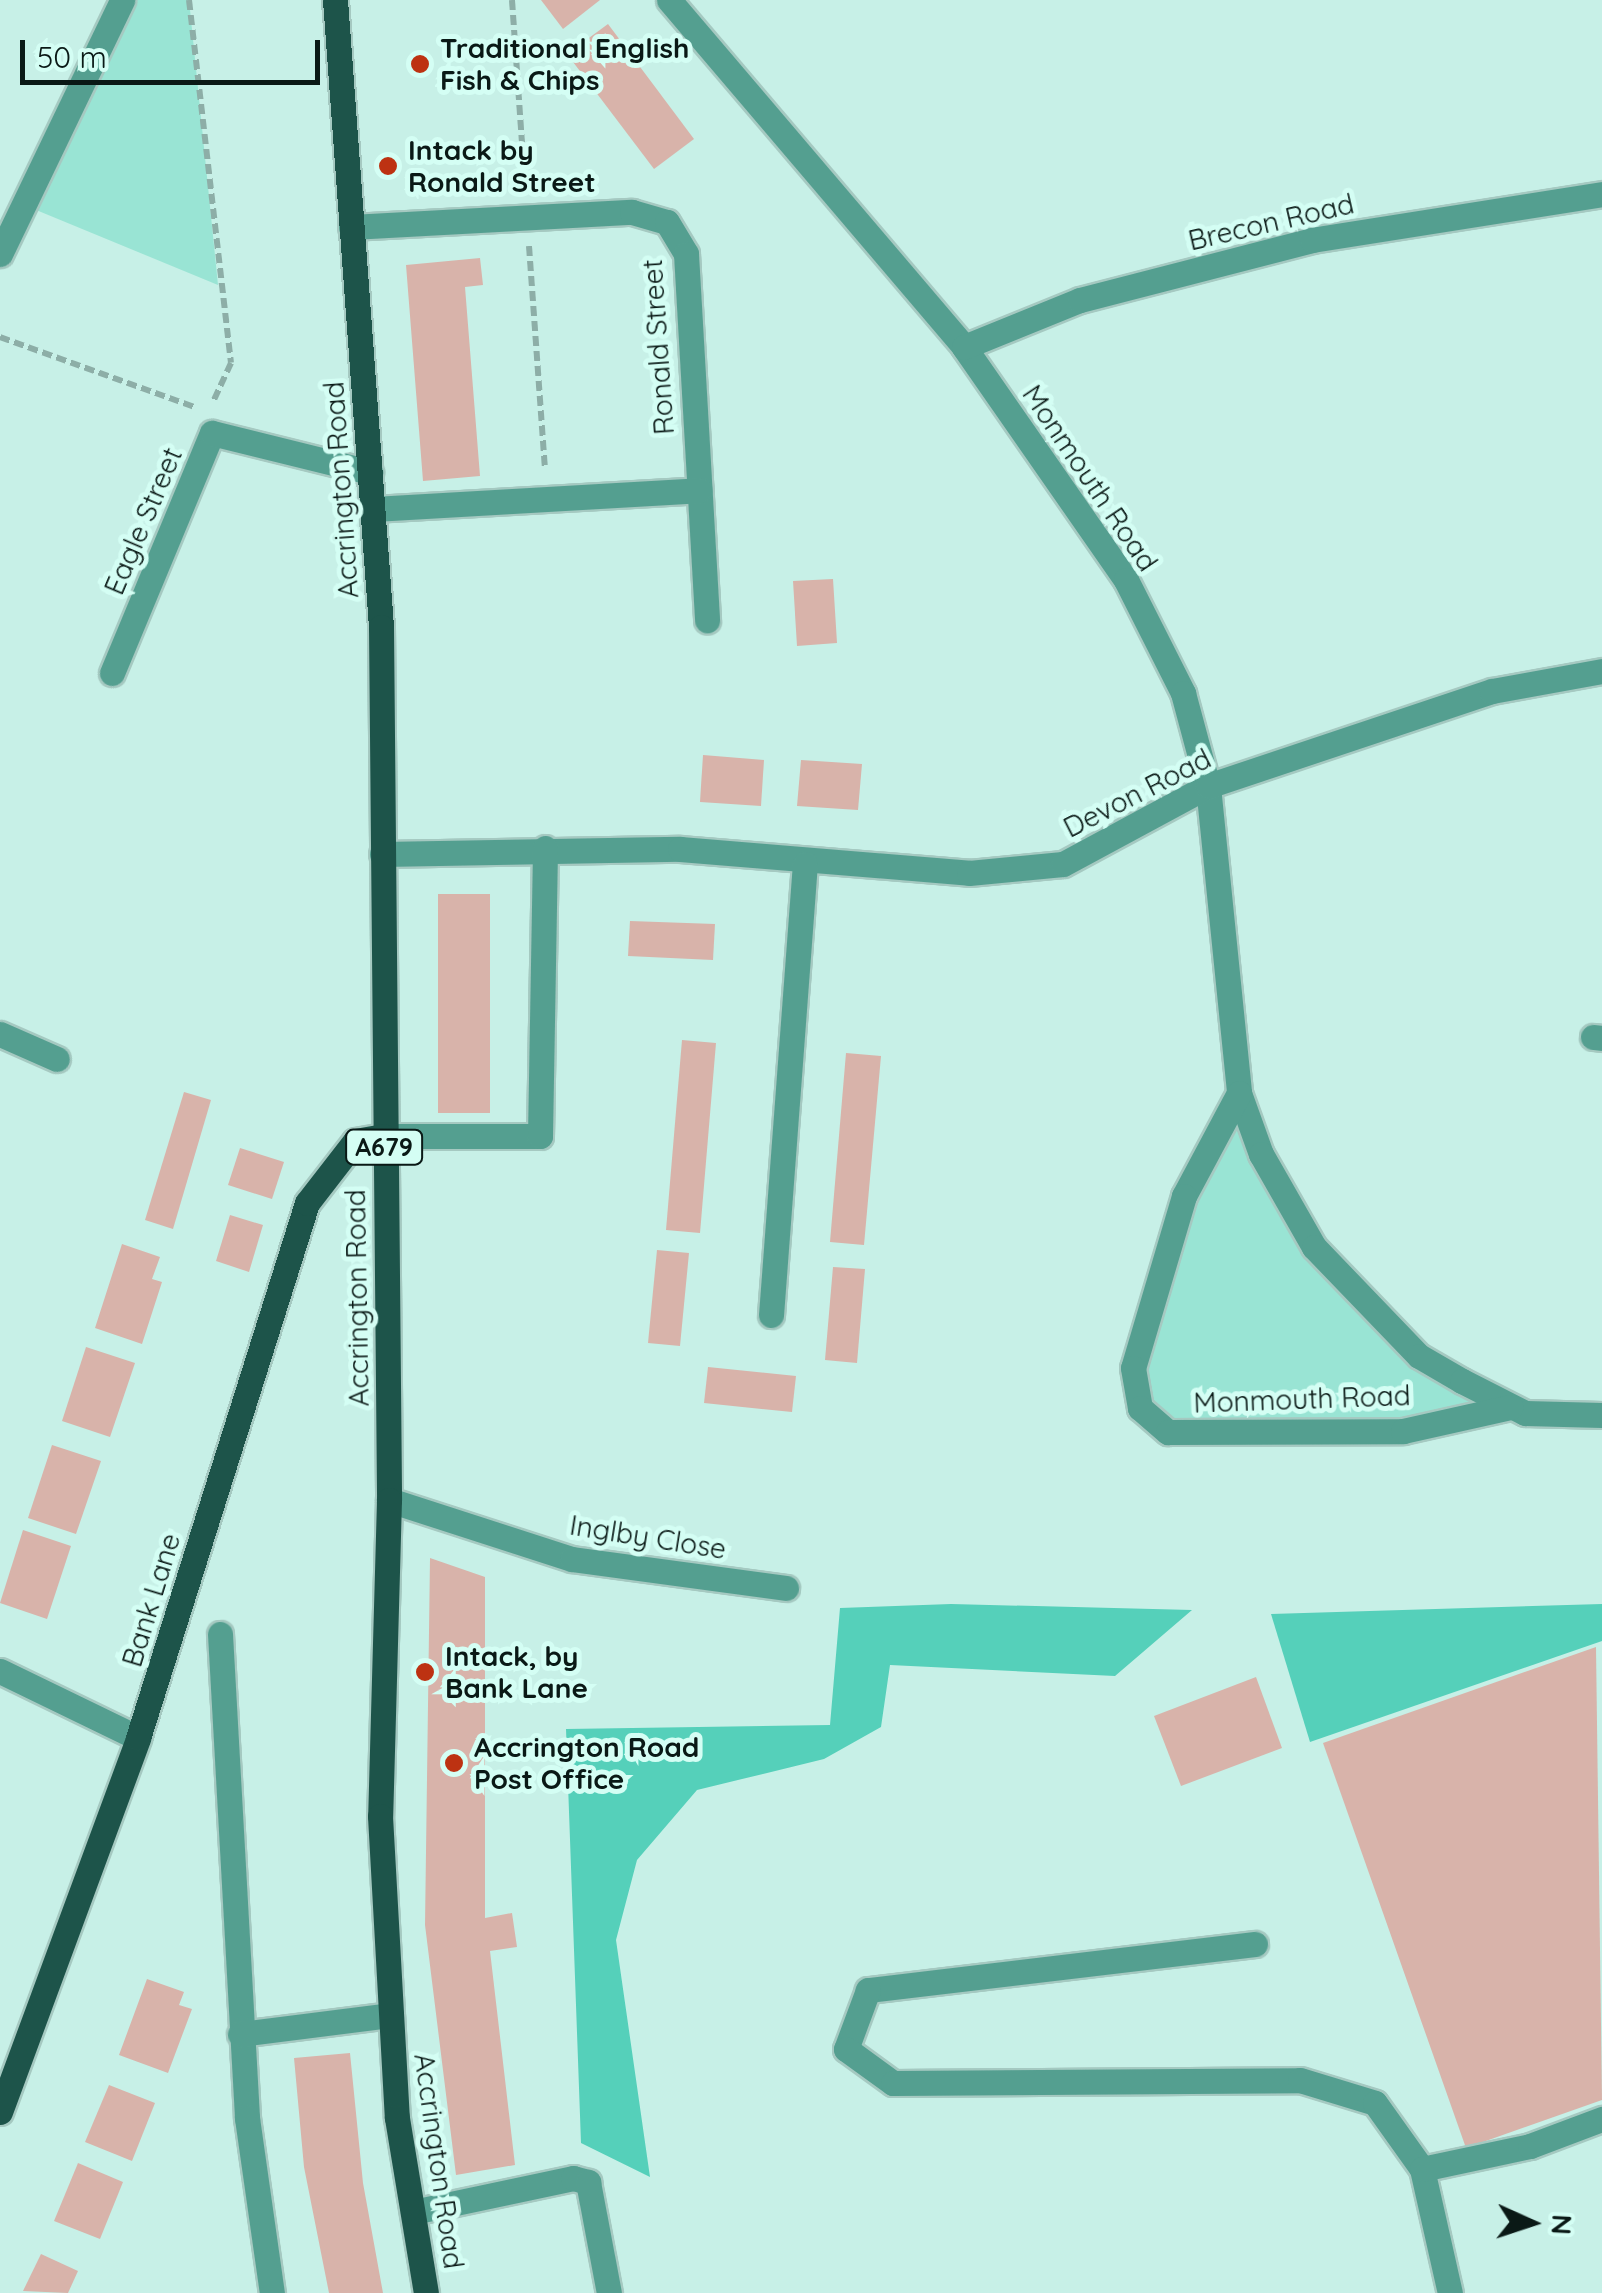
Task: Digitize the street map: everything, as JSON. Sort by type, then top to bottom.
[{"type":"main road","name":"Accrington Road","points":[[335,0],[373,509],[382,854],[389,1500],[380,1816],[391,2015],[426,2293]]},
{"type":"main road","name":"Bank Lane","points":[[0,2112],[138,1738],[307,1203],[355,1141],[384,1136]]},
{"type":"street","points":[[0,254],[122,0]]},
{"type":"street","name":"Monmouth Road","points":[[669,0],[964,347],[1126,580],[1182,693],[1208,786],[1239,1092],[1261,1154],[1314,1247],[1419,1356],[1510,1407]]},
{"type":"street","name":"Brecon Road","points":[[964,347],[1080,300],[1312,240],[1602,194]]},
{"type":"street","name":"Ronald Street","points":[[350,227],[632,212],[667,222],[686,254],[707,620]]},
{"type":"street","name":"Eagle Street","points":[[112,673],[212,432],[370,472]]},
{"type":"street","points":[[373,509],[698,490]]},
{"type":"street","name":"Devon Road","points":[[382,854],[545,848],[680,849],[805,864],[969,872],[1064,864],[1208,786],[1492,691],[1602,671]]},
{"type":"street","points":[[384,1136],[540,1136],[545,848]]},
{"type":"street","points":[[771,1315],[805,864]]},
{"type":"street","points":[[0,1034],[57,1059]]},
{"type":"street","name":"Monmouth Road","points":[[1239,1092],[1184,1196],[1133,1368],[1140,1408],[1168,1432],[1403,1431],[1510,1407],[1602,1415]]},
{"type":"street","name":"Inglby Close","points":[[389,1500],[572,1559],[786,1588]]},
{"type":"street","points":[[220,1634],[240,2034],[272,2293]]},
{"type":"street","points":[[0,1671],[138,1738]]},
{"type":"street","points":[[1255,1944],[868,1990],[846,2049],[893,2083],[1300,2080],[1375,2104],[1422,2169],[1450,2293]]},
{"type":"street","points":[[240,2034],[391,2015]]},
{"type":"street","points":[[1422,2169],[1530,2146],[1602,2119]]},
{"type":"street","points":[[413,2212],[573,2178],[588,2182],[609,2293]]},
{"type":"path","points":[[0,336],[208,412],[230,363],[189,0]]},
{"type":"path","points":[[512,0],[547,498]]},
{"type":"green space","points":[[122,0],[189,0],[218,285],[24,205]]},
{"type":"green space","points":[[1239,1093],[1314,1247],[1419,1356],[1510,1407],[1403,1431],[1168,1432],[1133,1368],[1184,1196]]},
{"type":"green space","points":[[951,1604],[1192,1610],[1115,1676],[890,1665],[881,1727],[824,1759],[697,1790],[637,1860],[616,1940],[650,2177],[581,2143],[566,1729],[830,1725],[840,1608]]},
{"type":"green space","points":[[1602,1604],[1602,1641],[1310,1742],[1271,1614]]},
{"type":"building","points":[[541,0],[600,0],[563,29]]},
{"type":"building","points":[[608,24],[694,139],[654,169],[567,54]]},
{"type":"building","points":[[480,258],[483,285],[465,287],[480,476],[423,481],[406,265]]},
{"type":"building","points":[[833,579],[837,643],[797,646],[793,581]]},
{"type":"building","points":[[703,755],[764,760],[761,806],[700,802]]},
{"type":"building","points":[[801,760],[862,764],[858,810],[797,806]]},
{"type":"building","points":[[438,894],[490,894],[490,1113],[438,1113]]},
{"type":"building","points":[[630,921],[715,924],[713,960],[628,956]]},
{"type":"building","points":[[682,1040],[716,1043],[700,1233],[666,1230]]},
{"type":"building","points":[[846,1053],[881,1056],[864,1245],[830,1242]]},
{"type":"building","points":[[184,1092],[211,1100],[173,1229],[145,1220]]},
{"type":"building","points":[[240,1148],[284,1162],[272,1199],[228,1185]]},
{"type":"building","points":[[230,1215],[263,1225],[249,1272],[216,1261]]},
{"type":"building","points":[[122,1244],[160,1257],[152,1279],[162,1282],[142,1344],[95,1328]]},
{"type":"building","points":[[657,1250],[689,1253],[680,1346],[648,1343]]},
{"type":"building","points":[[833,1267],[865,1269],[857,1363],[825,1360]]},
{"type":"building","points":[[86,1347],[135,1363],[110,1437],[62,1421]]},
{"type":"building","points":[[708,1367],[796,1376],[792,1412],[704,1403]]},
{"type":"building","points":[[52,1445],[101,1461],[76,1534],[28,1518]]},
{"type":"building","points":[[23,1530],[71,1546],[47,1619],[0,1603]]},
{"type":"building","points":[[430,1558],[485,1577],[485,1918],[512,1913],[517,1947],[490,1951],[515,2165],[456,2175],[425,1925]]},
{"type":"building","points":[[1596,1647],[1602,2100],[1466,2148],[1323,1743]]},
{"type":"building","points":[[1256,1677],[1282,1748],[1181,1786],[1154,1716]]},
{"type":"building","points":[[147,1979],[184,1992],[179,2005],[192,2009],[168,2073],[119,2055]]},
{"type":"building","points":[[350,2053],[363,2183],[383,2293],[329,2293],[304,2167],[294,2058]]},
{"type":"building","points":[[109,2085],[155,2103],[132,2161],[85,2142]]},
{"type":"building","points":[[78,2163],[123,2182],[100,2239],[54,2221]]},
{"type":"building","points":[[41,2254],[78,2271],[68,2293],[23,2291]]},
{"type":"place","name":"Traditional English Fish & Chips","points":[[420,64]]},
{"type":"place","name":"Intack by Ronald Street","points":[[388,166]]},
{"type":"place","name":"Intack, by Bank Lane","points":[[425,1672]]},
{"type":"place","name":"Accrington Road Post Office","points":[[454,1763]]}]
